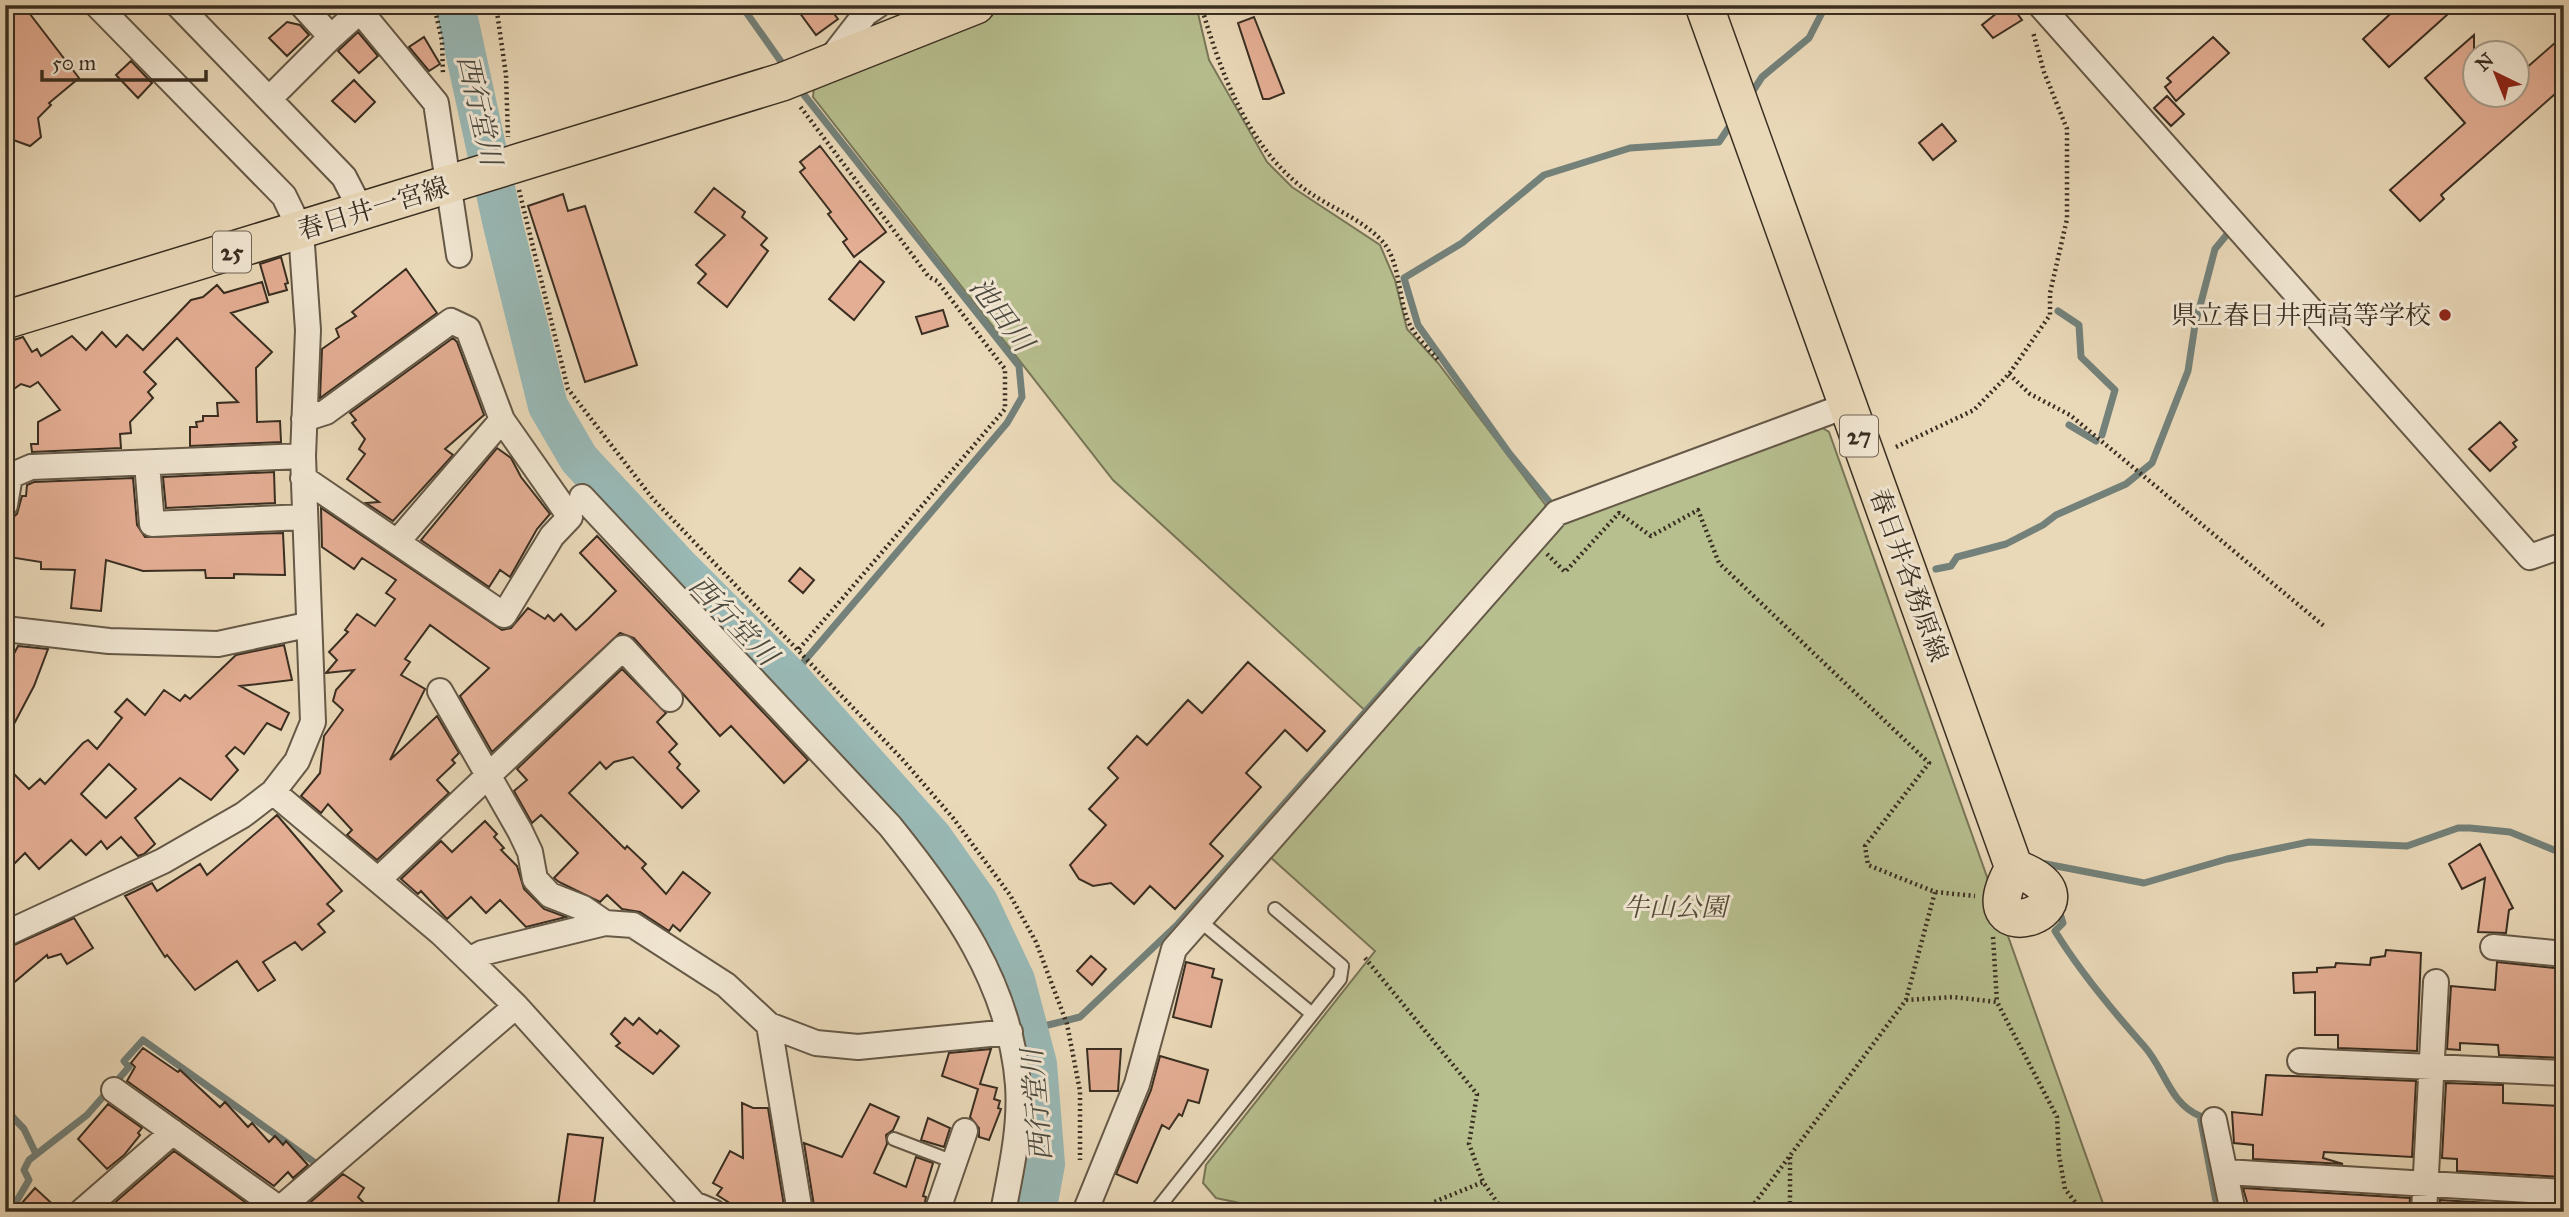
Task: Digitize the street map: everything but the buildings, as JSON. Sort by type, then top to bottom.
[{"type":"main road","name":"春日井一宮線","points":[[5,320],[802,75],[976,5]]},
{"type":"main road","name":"春日井各務原線","points":[[1704,5],[2014,868]]},
{"type":"street","points":[[178,5],[344,177],[362,212]]},
{"type":"street","points":[[302,5],[331,37]]},
{"type":"street","points":[[802,75],[866,13],[878,5]]},
{"type":"street","points":[[2040,5],[2530,557],[2564,545]]},
{"type":"street","points":[[269,99],[360,8],[436,103],[453,183],[459,256]]},
{"type":"street","points":[[5,934],[163,861],[243,815],[273,792],[297,761],[313,722],[307,625],[303,467],[308,330],[301,231],[284,196],[108,9]]},
{"type":"street","points":[[5,505],[10,476],[31,467],[147,463],[303,467],[397,542],[503,615],[552,536],[570,517],[502,420],[468,329],[451,321],[326,412],[304,419]]},
{"type":"street","points":[[1085,1212],[1137,1084],[1174,949],[1557,513],[1848,405]]},
{"type":"street","points":[[397,542],[502,420]]},
{"type":"street","points":[[147,463],[152,524],[304,517]]},
{"type":"street","points":[[582,497],[890,826],[932,878],[973,939],[996,987],[1010,1032],[1017,1098],[1016,1146],[1003,1212]]},
{"type":"street","points":[[5,629],[109,641],[218,644],[307,625]]},
{"type":"street","points":[[377,880],[623,648],[670,699]]},
{"type":"street","points":[[440,691],[489,774],[530,852],[536,879],[550,895],[583,908],[605,923]]},
{"type":"street","points":[[273,792],[469,960],[516,1006],[694,1204],[713,1212]]},
{"type":"street","points":[[469,960],[482,953],[605,923],[633,925],[726,985],[769,1025],[816,1043],[858,1047],[1010,1032]]},
{"type":"street","points":[[2493,947],[2564,954]]},
{"type":"street","points":[[2424,1212],[2436,982]]},
{"type":"street","points":[[114,1090],[280,1211],[516,1006]]},
{"type":"street","points":[[769,1025],[800,1212]]},
{"type":"street","points":[[2300,1061],[2564,1073]]},
{"type":"street","points":[[2214,1120],[2233,1212]]},
{"type":"street","points":[[937,1212],[965,1131]]},
{"type":"street","points":[[81,1212],[173,1132]]},
{"type":"street","points":[[2226,1172],[2564,1192]]},
{"type":"lane","points":[[1155,1212],[1340,979],[1342,966],[1275,909]]},
{"type":"lane","points":[[1200,921],[1311,1013]]},
{"type":"lane","points":[[894,1139],[954,1162]]},
{"type":"path","points":[[434,5],[442,41],[443,80],[436,103]]},
{"type":"path","points":[[496,5],[506,75],[509,166],[568,389],[653,499],[799,649],[953,818],[1010,895],[1036,942],[1067,1024],[1080,1091],[1082,1120],[1078,1173]]},
{"type":"path","points":[[1201,5],[1216,57],[1248,122],[1283,172],[1316,197],[1367,228],[1384,243],[1410,326],[1437,360]]},
{"type":"path","points":[[1896,447],[1974,410],[2008,374],[2050,314],[2050,293],[2067,219],[2067,129],[2044,72],[2031,29]]},
{"type":"path","points":[[799,649],[1005,409],[1005,369],[937,281],[929,277],[802,75]]},
{"type":"path","points":[[2008,374],[2030,394],[2070,415],[2324,626]]},
{"type":"path","points":[[1532,540],[1565,572],[1619,513],[1651,536],[1698,510],[1719,563],[1929,763],[1865,846],[1868,865],[1935,892],[1986,898]]},
{"type":"path","points":[[1748,1212],[1906,1000],[1935,892]]},
{"type":"path","points":[[1991,925],[1997,1002],[2057,1117],[2059,1155],[2065,1189],[2082,1212]]},
{"type":"path","points":[[1365,958],[1477,1094],[1469,1144],[1483,1182],[1504,1212]]},
{"type":"path","points":[[1906,1000],[1953,997],[1997,1002]]},
{"type":"path","points":[[1790,1156],[1790,1212]]},
{"type":"path","points":[[1431,1212],[1434,1202],[1483,1182]]},
{"type":"green space","name":"牛山公園","points":[[1013,5],[1196,5],[1209,60],[1267,162],[1292,187],[1380,245],[1395,280],[1407,329],[1438,363],[1560,524],[1821,427],[1829,432],[2106,1212],[1282,1212],[1216,1198],[1203,1183],[1206,1165],[1375,951],[1268,855],[1381,725],[1113,480],[813,97],[814,87]]},
{"type":"waterway","name":"西行堂川","points":[[455,5],[503,225],[548,406],[579,459],[681,569],[790,678],[932,837],[978,902],[1015,980],[1037,1064],[1045,1164],[1036,1212]]},
{"type":"waterway","name":"池田川","points":[[741,5],[787,70]]},
{"type":"waterway","points":[[1749,97],[1762,77],[1809,38],[1826,5]]},
{"type":"waterway","name":"池田川","points":[[790,678],[1007,423],[1022,397],[1019,366],[797,86]]},
{"type":"waterway","points":[[1547,508],[1551,504],[1509,453],[1418,325],[1404,278],[1462,243],[1544,175],[1630,148],[1719,142],[1733,121]]},
{"type":"waterway","points":[[1936,569],[1951,566],[1957,557],[2006,544],[2043,525],[2056,515],[2126,484],[2152,463],[2188,371],[2195,325],[2215,249],[2229,232]]},
{"type":"waterway","points":[[2058,311],[2079,325],[2081,357],[2115,390],[2102,435]]},
{"type":"waterway","points":[[2069,425],[2096,441]]},
{"type":"waterway","points":[[1028,1030],[1080,1017],[1177,925],[1420,650]]},
{"type":"waterway","points":[[2041,863],[2144,883],[2227,859],[2309,842],[2407,846],[2458,828],[2510,832],[2564,854]]},
{"type":"waterway","points":[[2058,907],[2063,923],[2055,931],[2075,961],[2151,1055],[2181,1103],[2200,1116],[2218,1212]]},
{"type":"waterway","points":[[5,1202],[12,1209],[29,1180],[24,1170],[29,1160],[87,1115],[129,1067],[124,1061],[143,1040],[314,1162]]},
{"type":"waterway","points":[[8,1112],[24,1129],[36,1154]]},
{"type":"place","name":"県立春日井西高等学校","points":[[2445,315]]}]
